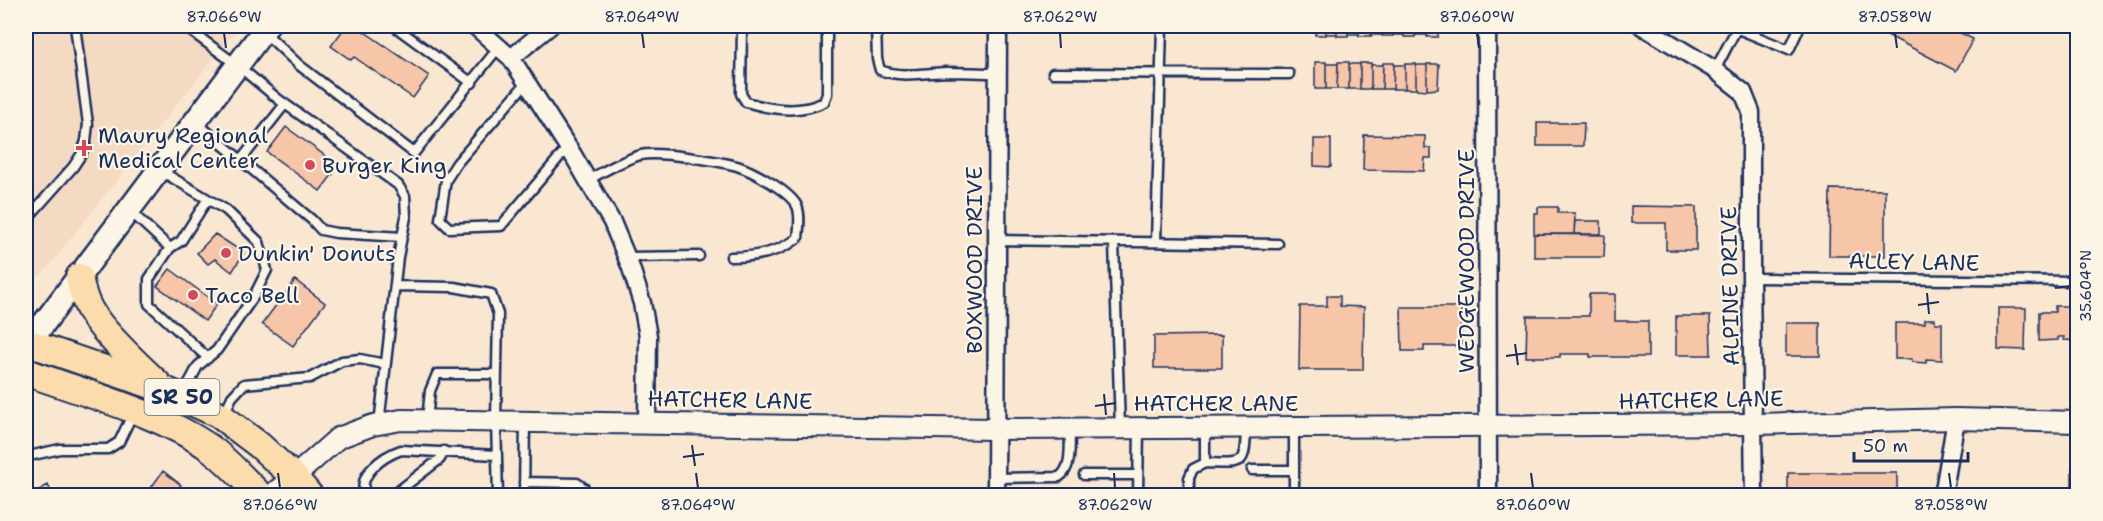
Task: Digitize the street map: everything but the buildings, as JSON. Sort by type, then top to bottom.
[{"type":"main road","points":[[26,344],[79,277],[265,28]]},
{"type":"main road","points":[[79,277],[87,305],[95,317],[127,353],[172,393]]},
{"type":"main road","name":"SR 50","points":[[26,344],[172,393],[223,417],[259,445],[302,486]]},
{"type":"main road","points":[[26,372],[134,411],[185,433],[211,449],[261,495]]},
{"type":"street","points":[[475,26],[505,52],[527,82],[612,222],[642,303],[648,336],[647,423]]},
{"type":"street","points":[[505,52],[550,26]]},
{"type":"street","name":"BOXWOOD DRIVE","points":[[996,495],[998,26]]},
{"type":"street","name":"WEDGEWOOD DRIVE","points":[[1487,26],[1488,495]]},
{"type":"street","points":[[1642,26],[1715,70]]},
{"type":"street","name":"ALPINE DRIVE","points":[[1715,70],[1743,92],[1751,112],[1754,495]]},
{"type":"street","points":[[1943,495],[1956,419]]},
{"type":"street","name":"HATCHER LANE","points":[[270,495],[302,486],[338,438],[379,424],[401,420],[995,429],[1755,424],[1956,419],[2078,422]]},
{"type":"lane","points":[[26,220],[73,166],[81,155],[86,141],[88,124],[75,26]]},
{"type":"lane","points":[[184,26],[285,104],[398,185],[405,196],[406,217],[395,286],[379,424]]},
{"type":"lane","points":[[394,26],[472,82]]},
{"type":"lane","points":[[742,26],[741,94],[746,102],[771,110],[812,108],[824,102],[827,94],[827,26]]},
{"type":"lane","points":[[876,26],[877,59],[880,70],[890,74],[997,73]]},
{"type":"lane","points":[[1156,242],[1162,26]]},
{"type":"lane","points":[[1715,70],[1735,26],[1789,50],[1800,26]]},
{"type":"lane","points":[[265,28],[299,65],[414,153],[472,82],[505,52]]},
{"type":"lane","points":[[1053,73],[1289,74]]},
{"type":"lane","points":[[527,82],[457,163],[446,180],[440,219],[449,228],[501,226],[568,147]]},
{"type":"lane","points":[[241,160],[285,104]]},
{"type":"lane","points":[[194,121],[321,230],[402,237]]},
{"type":"lane","points":[[588,180],[620,162],[643,155],[661,153],[738,166],[780,188],[797,207],[800,220],[798,238],[786,248],[749,257],[731,257]]},
{"type":"lane","points":[[159,169],[226,210],[259,242],[267,270],[254,296],[217,350],[172,393]]},
{"type":"lane","points":[[207,200],[181,241],[170,248],[149,279],[149,304],[208,358]]},
{"type":"lane","points":[[128,210],[170,248]]},
{"type":"lane","points":[[996,240],[1278,244]]},
{"type":"lane","points":[[1114,242],[1129,428],[1138,475],[1138,495]]},
{"type":"lane","points":[[626,257],[699,256]]},
{"type":"lane","name":"ALLEY LANE","points":[[1751,278],[2078,281]]},
{"type":"lane","points":[[395,286],[454,287],[491,294],[498,314],[496,421],[498,495]]},
{"type":"lane","points":[[223,417],[232,397],[244,384],[310,378],[342,361],[360,359],[386,364]]},
{"type":"lane","points":[[427,420],[430,390],[437,374],[497,374]]},
{"type":"lane","points":[[26,459],[29,456],[60,449],[108,449],[119,442],[134,411]]},
{"type":"lane","points":[[524,495],[525,422]]},
{"type":"lane","points":[[1205,427],[1205,463]]},
{"type":"lane","points":[[1189,495],[1189,478],[1193,469],[1205,463],[1234,463],[1241,460],[1246,453],[1246,427]]},
{"type":"lane","points":[[1294,427],[1294,495]]},
{"type":"lane","points":[[996,478],[1059,477],[1068,468],[1070,428]]},
{"type":"lane","points":[[366,495],[362,488],[366,473],[394,452],[412,449],[497,455]]},
{"type":"lane","points":[[392,495],[440,459],[444,452]]},
{"type":"lane","points":[[1252,470],[1294,470]]},
{"type":"lane","points":[[1084,475],[1138,475]]},
{"type":"lane","points":[[524,482],[577,483],[588,495]]},
{"type":"shaded area","name":"Maury Regional Medical Center","points":[[26,26],[239,26],[45,271],[26,288]]},
{"type":"place","name":"Maury Regional Medical Center","points":[[84,148]]},
{"type":"place","name":"Burger King","points":[[310,165]]},
{"type":"place","name":"Dunkin' Donuts","points":[[226,253]]},
{"type":"place","name":"Taco Bell","points":[[193,295]]}]
